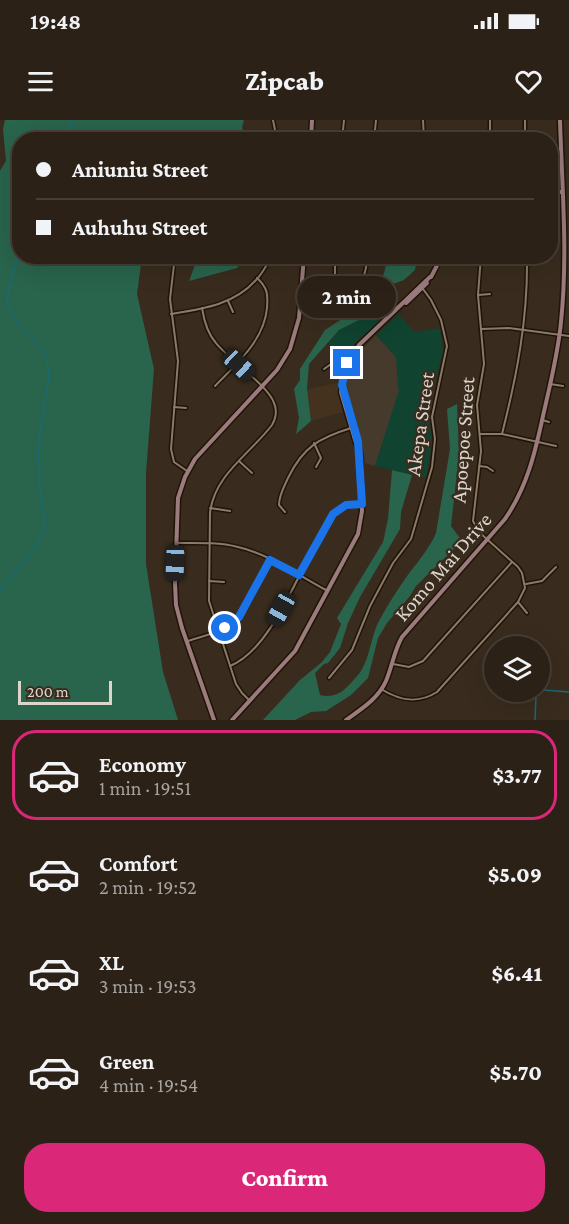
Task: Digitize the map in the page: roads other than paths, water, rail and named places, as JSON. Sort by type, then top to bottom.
[{"type":"street","name":"Komo Mai Drive","points":[[346,720],[369,703],[381,689],[397,646],[408,628],[505,519],[529,475],[560,335],[565,192],[560,120]]},
{"type":"street","points":[[558,192],[565,192]]},
{"type":"street","points":[[174,264],[170,287],[171,314],[178,361],[171,453],[177,465],[188,471]]},
{"type":"street","points":[[171,314],[202,309],[228,301],[258,278],[267,264]]},
{"type":"street","points":[[214,720],[187,642],[176,601],[178,498],[188,471],[201,452],[261,387],[290,349],[297,332],[303,264]]},
{"type":"street","points":[[335,264],[335,281],[342,298]]},
{"type":"street","points":[[300,310],[322,309],[342,298],[357,287],[366,271],[366,264]]},
{"type":"street","points":[[232,720],[295,651],[357,538],[361,524],[362,504],[358,446],[342,385],[345,367],[356,348],[421,289],[437,264]]},
{"type":"street","name":"Apoepoe Street","points":[[480,264],[478,295],[484,364],[478,400],[479,466],[473,517],[476,528],[522,573],[525,584]]},
{"type":"street","points":[[502,434],[524,330],[527,264]]},
{"type":"street","points":[[215,386],[255,341],[265,320],[268,293],[258,278]]},
{"type":"street","name":"Akepa Street","points":[[329,678],[352,650],[373,599],[393,563],[411,539],[431,472],[435,439],[432,417],[447,346],[442,324],[429,297],[421,289]]},
{"type":"street","points":[[478,295],[490,294]]},
{"type":"street","points":[[228,301],[233,312]]},
{"type":"street","points":[[202,309],[205,324],[213,339],[271,396],[275,403],[274,422],[221,481],[214,493],[210,508],[209,601],[230,666],[240,690],[250,701]]},
{"type":"street","points":[[481,329],[499,328],[569,336]]},
{"type":"street","points":[[178,361],[184,361]]},
{"type":"street","points":[[324,369],[331,364],[345,367]]},
{"type":"street","points":[[550,384],[563,386]]},
{"type":"street","points":[[174,407],[186,408]]},
{"type":"street","points":[[542,420],[549,422]]},
{"type":"street","points":[[285,512],[279,505],[280,495],[298,460],[314,443],[328,435],[352,427]]},
{"type":"street","points":[[480,434],[502,434],[556,446]]},
{"type":"street","points":[[314,443],[321,458],[316,466]]},
{"type":"street","points":[[239,461],[252,473]]},
{"type":"street","points":[[479,466],[493,471]]},
{"type":"street","points":[[230,666],[244,659],[264,638],[333,514],[346,505],[362,504]]},
{"type":"street","points":[[210,508],[230,511]]},
{"type":"street","points":[[176,543],[239,547],[270,560],[329,591]]},
{"type":"street","points":[[187,642],[229,626],[239,617],[270,560]]},
{"type":"street","points":[[392,664],[409,666],[423,661],[512,562]]},
{"type":"street","points":[[489,636],[518,602],[525,584],[542,581],[556,567]]},
{"type":"street","points":[[208,581],[224,582]]},
{"type":"street","points":[[518,602],[527,613]]},
{"type":"street","points":[[381,689],[401,699],[423,699],[441,689],[484,641]]},
{"type":"street","points":[[423,699],[425,704]]},
{"type":"waterway","points":[[67,132],[73,120]]},
{"type":"waterway","points":[[0,590],[26,560],[41,537],[45,523],[40,491],[38,446],[49,377],[47,359],[42,349],[19,325],[10,309],[7,299],[15,264]]},
{"type":"waterway","points":[[535,720],[536,697],[543,690],[569,692]]}]
